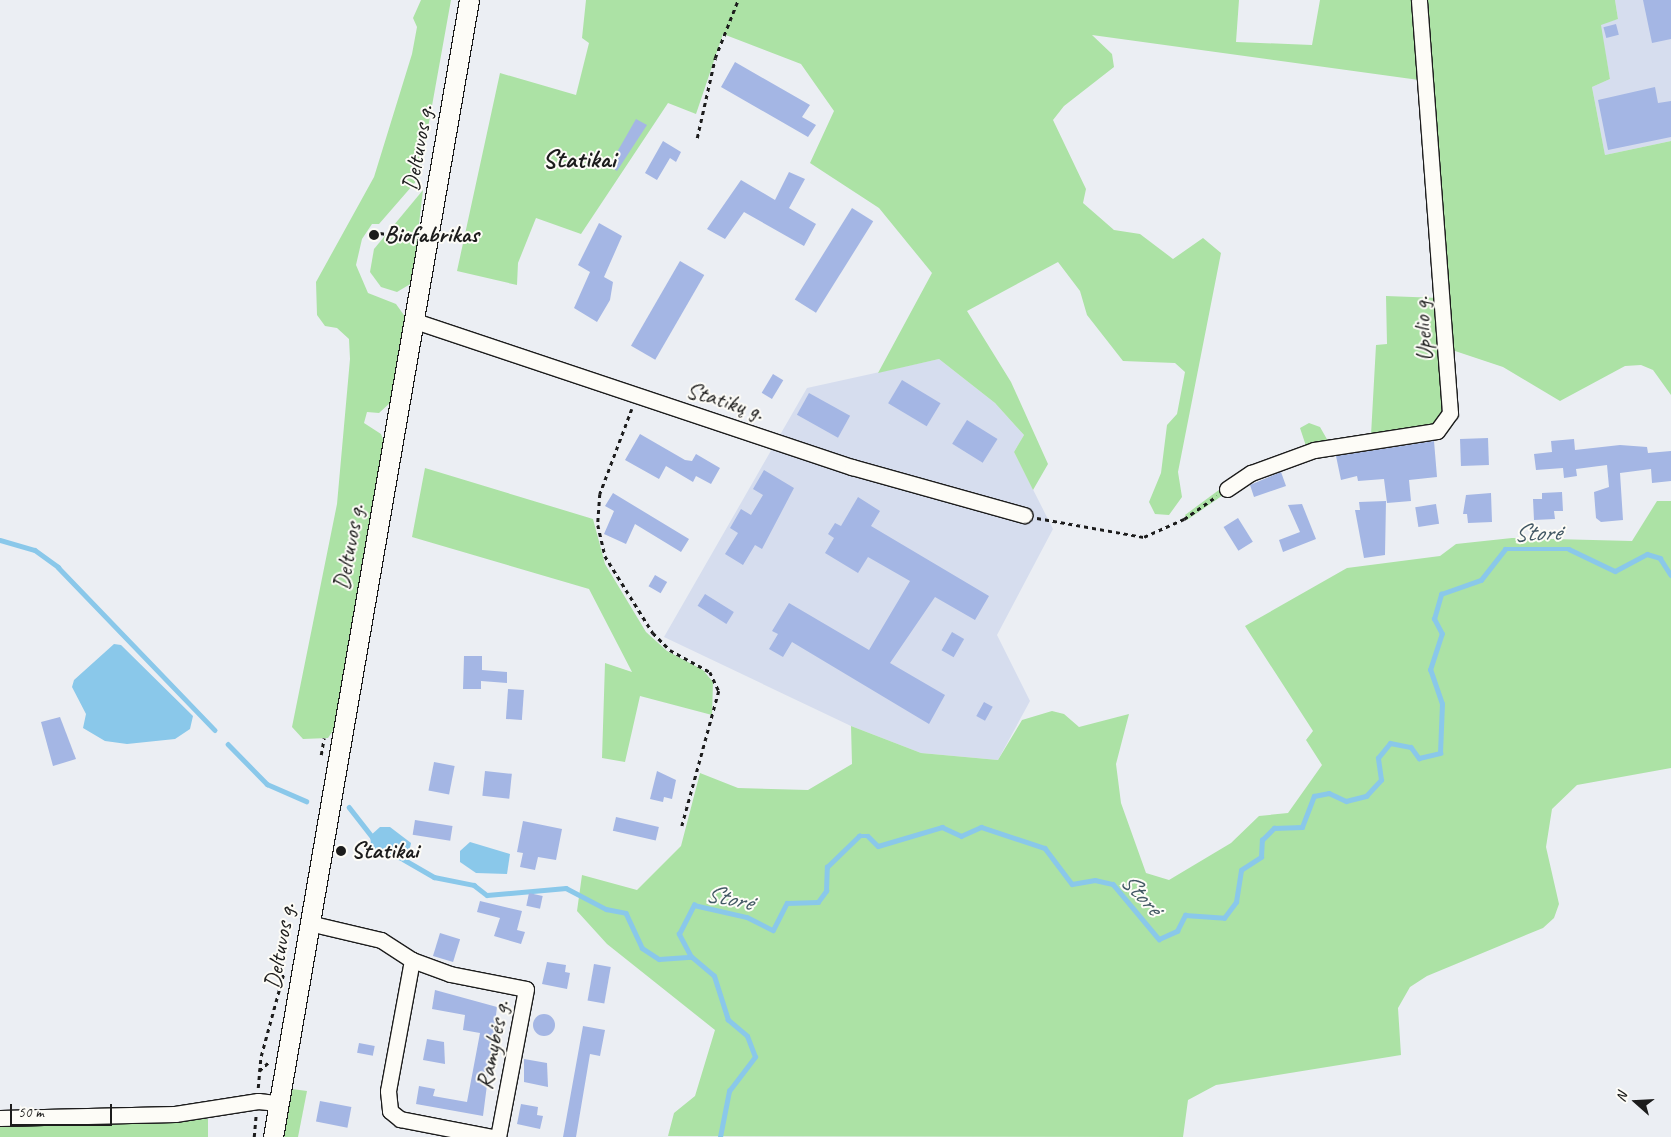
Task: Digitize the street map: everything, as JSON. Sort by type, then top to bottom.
[{"type":"main road","name":"Deltuvos g.","points":[[273,1137],[469,0]]},
{"type":"street","name":"Upelio g.","points":[[1227,489],[1251,473],[1314,450],[1437,431],[1450,414],[1419,0]]},
{"type":"street","name":"Statikų g.","points":[[415,321],[852,467],[1024,515]]},
{"type":"street","name":"Ramybės g.","points":[[309,923],[381,940],[412,960],[450,974],[526,989],[498,1137]]},
{"type":"street","points":[[412,960],[388,1091],[390,1111],[400,1119],[493,1137]]},
{"type":"street","points":[[0,1118],[175,1114],[258,1101],[278,1103]]},
{"type":"path","points":[[697,138],[715,58],[738,0]]},
{"type":"path","points":[[380,233],[428,241]]},
{"type":"path","points":[[638,396],[612,456],[600,494],[598,524],[613,575],[654,633],[670,650],[710,672],[720,691],[682,826]]},
{"type":"path","points":[[1024,515],[1144,537],[1184,519],[1227,489]]},
{"type":"path","points":[[259,1071],[270,1058]]},
{"type":"shaded area","points":[[1615,0],[1671,0],[1671,141],[1605,155],[1592,87],[1610,79],[1600,24],[1618,19]]},
{"type":"shaded area","points":[[939,359],[995,403],[1024,435],[1014,452],[1053,529],[997,635],[1030,701],[998,760],[921,753],[851,726],[664,637],[807,388]]},
{"type":"green space","points":[[421,0],[451,0],[419,178],[379,224],[372,224],[362,239],[356,265],[368,293],[396,304],[406,318],[391,402],[379,413],[367,412],[364,423],[381,434],[384,442],[336,726],[328,738],[303,739],[292,727],[337,504],[350,359],[349,339],[337,328],[325,326],[317,315],[316,282],[374,177],[412,54],[417,27],[413,18]]},
{"type":"green space","points":[[586,0],[1239,0],[1236,42],[1312,45],[1320,0],[1615,0],[1618,19],[1601,25],[1610,79],[1592,87],[1605,155],[1671,141],[1671,395],[1653,370],[1641,365],[1625,366],[1560,401],[1503,367],[1452,350],[1455,422],[1448,432],[1349,444],[1252,475],[1187,520],[1185,515],[1250,467],[1307,449],[1300,428],[1309,423],[1320,427],[1328,441],[1371,435],[1376,345],[1387,344],[1386,296],[1439,298],[1419,80],[1092,35],[1112,54],[1114,67],[1064,106],[1053,120],[1086,189],[1083,203],[1114,230],[1140,234],[1173,259],[1203,238],[1221,253],[1178,472],[1182,497],[1169,515],[1155,514],[1149,502],[1161,473],[1167,425],[1177,414],[1185,372],[1175,363],[1123,361],[1087,315],[1080,291],[1058,262],[967,311],[1011,382],[1048,464],[1033,490],[1014,452],[1024,435],[995,403],[939,359],[878,373],[932,273],[879,208],[810,163],[834,111],[801,64],[723,34],[696,114],[668,103],[581,234],[536,218],[518,263],[517,285],[457,271],[500,73],[576,95],[589,43],[582,38]]},
{"type":"green space","points":[[423,190],[412,283],[397,292],[381,287],[370,272],[374,249]]},
{"type":"green space","points":[[425,468],[593,519],[605,564],[646,632],[667,651],[703,670],[713,682],[712,715],[640,696],[625,762],[602,758],[605,663],[632,672],[589,589],[412,537]]},
{"type":"green space","points":[[1657,501],[1671,501],[1671,768],[1577,785],[1552,809],[1546,847],[1559,904],[1554,918],[1543,928],[1427,976],[1410,987],[1398,1008],[1401,1055],[1216,1085],[1188,1100],[1183,1137],[668,1136],[674,1113],[695,1096],[715,1030],[607,944],[577,911],[582,875],[637,890],[681,846],[700,773],[738,788],[808,790],[852,764],[851,726],[921,753],[998,760],[1022,720],[1052,711],[1064,714],[1079,727],[1129,714],[1116,764],[1121,803],[1146,873],[1169,880],[1231,843],[1259,816],[1288,813],[1322,765],[1306,740],[1313,731],[1245,626],[1347,568],[1440,556],[1456,544],[1512,538],[1632,541]]},
{"type":"green space","points":[[292,1089],[307,1091],[298,1137],[284,1137]]},
{"type":"green space","points":[[208,1119],[208,1137],[0,1137],[0,1124]]},
{"type":"water","points":[[114,644],[121,645],[193,716],[190,729],[175,739],[127,744],[105,741],[83,728],[86,714],[72,687],[74,680]]},
{"type":"water","points":[[380,827],[390,827],[411,843],[407,863],[372,851],[370,836]]},
{"type":"water","points":[[470,842],[510,854],[507,874],[476,873],[460,862],[460,851]]},
{"type":"building","points":[[1643,0],[1671,0],[1671,39],[1652,43]]},
{"type":"building","points":[[1616,24],[1619,35],[1606,38],[1603,27]]},
{"type":"building","points":[[735,62],[810,105],[802,117],[816,125],[808,137],[721,87]]},
{"type":"building","points":[[1655,87],[1658,103],[1671,101],[1671,137],[1608,150],[1598,100]]},
{"type":"building","points":[[636,119],[647,125],[617,171],[609,166]]},
{"type":"building","points":[[663,141],[681,152],[676,162],[670,158],[657,180],[645,173]]},
{"type":"building","points":[[789,172],[805,179],[789,208],[816,224],[804,246],[744,212],[725,239],[707,229],[741,180],[775,200]]},
{"type":"building","points":[[852,208],[873,221],[816,313],[795,300]]},
{"type":"building","points":[[599,223],[622,236],[604,277],[613,282],[610,300],[597,322],[574,308],[590,272],[578,265]]},
{"type":"building","points":[[680,261],[704,275],[655,360],[631,346]]},
{"type":"building","points":[[773,374],[783,380],[772,399],[762,393]]},
{"type":"building","points":[[902,380],[941,403],[927,426],[888,403]]},
{"type":"building","points":[[809,393],[850,416],[838,438],[797,415]]},
{"type":"building","points":[[967,420],[998,439],[983,463],[952,444]]},
{"type":"building","points":[[640,434],[685,460],[692,461],[696,454],[720,468],[711,484],[696,476],[693,482],[666,466],[659,479],[625,460]]},
{"type":"building","points":[[1488,438],[1489,465],[1461,466],[1460,439]]},
{"type":"building","points":[[1574,439],[1575,450],[1620,445],[1647,447],[1648,453],[1671,451],[1671,481],[1652,483],[1651,469],[1620,473],[1623,520],[1601,522],[1596,518],[1594,492],[1609,487],[1607,465],[1576,469],[1577,476],[1564,478],[1563,468],[1536,470],[1534,454],[1552,452],[1551,441]]},
{"type":"building","points":[[1434,441],[1437,477],[1409,480],[1411,501],[1387,503],[1384,479],[1358,481],[1357,476],[1341,480],[1336,456]]},
{"type":"building","points":[[764,470],[794,488],[762,549],[755,545],[743,565],[725,554],[738,533],[730,528],[741,509],[751,515],[763,495],[753,489]]},
{"type":"building","points":[[1281,472],[1286,486],[1254,497],[1250,485]]},
{"type":"building","points":[[1562,492],[1563,511],[1554,511],[1555,519],[1534,520],[1533,499],[1542,499],[1542,493]]},
{"type":"building","points":[[613,493],[689,539],[681,552],[635,524],[626,544],[604,534],[614,511],[605,506]]},
{"type":"building","points":[[1491,493],[1492,522],[1468,523],[1467,514],[1463,514],[1466,495]]},
{"type":"building","points":[[858,497],[880,511],[871,526],[989,596],[975,620],[935,597],[890,663],[945,695],[929,724],[792,642],[783,657],[769,649],[778,634],[772,631],[789,603],[869,650],[910,581],[868,557],[858,573],[825,553],[834,538],[828,534],[835,523],[841,526]]},
{"type":"building","points":[[1386,501],[1385,555],[1364,558],[1355,510],[1360,510],[1359,502]]},
{"type":"building","points":[[1302,504],[1316,539],[1283,552],[1279,540],[1300,532],[1288,505]]},
{"type":"building","points":[[1436,504],[1439,524],[1418,527],[1415,507]]},
{"type":"building","points":[[1238,518],[1253,542],[1238,551],[1224,527]]},
{"type":"building","points":[[655,575],[667,582],[661,593],[648,586]]},
{"type":"building","points":[[705,594],[734,612],[726,624],[698,606]]},
{"type":"building","points":[[952,632],[964,639],[954,657],[942,650]]},
{"type":"building","points":[[464,656],[482,656],[482,670],[507,672],[507,683],[481,681],[481,689],[463,689]]},
{"type":"building","points":[[508,689],[524,690],[522,720],[506,719]]},
{"type":"building","points":[[984,702],[993,707],[985,721],[976,716]]},
{"type":"building","points":[[60,717],[76,759],[53,766],[41,722]]},
{"type":"building","points":[[434,762],[455,766],[449,794],[428,790]]},
{"type":"building","points":[[485,771],[512,774],[509,799],[482,796]]},
{"type":"building","points":[[657,771],[676,780],[672,799],[664,797],[663,802],[650,799]]},
{"type":"building","points":[[616,817],[659,827],[656,841],[613,831]]},
{"type":"building","points":[[415,820],[453,826],[450,841],[413,835]]},
{"type":"building","points":[[523,821],[562,829],[556,860],[538,857],[535,870],[520,867],[523,853],[517,852]]},
{"type":"building","points":[[529,893],[543,896],[540,909],[526,906]]},
{"type":"building","points":[[480,901],[522,911],[517,930],[525,932],[521,944],[494,936],[500,918],[477,912]]},
{"type":"building","points":[[440,933],[460,939],[453,962],[433,956]]},
{"type":"building","points":[[547,962],[566,965],[565,972],[570,973],[567,989],[542,984]]},
{"type":"building","points":[[594,964],[611,967],[604,1003],[588,1000]]},
{"type":"building","points":[[435,990],[497,1007],[483,1116],[416,1104],[419,1086],[435,1089],[433,1096],[467,1102],[480,1033],[463,1030],[465,1015],[432,1009]]},
{"type":"building","points":[[544,1014],[552,1017],[555,1025],[552,1033],[544,1036],[536,1033],[533,1025],[536,1017]]},
{"type":"building","points":[[583,1026],[605,1030],[600,1056],[590,1054],[576,1137],[563,1137]]},
{"type":"building","points":[[427,1039],[444,1042],[445,1064],[423,1060]]},
{"type":"building","points":[[359,1043],[375,1046],[373,1056],[357,1053]]},
{"type":"building","points":[[524,1059],[547,1063],[548,1087],[524,1082]]},
{"type":"building","points":[[320,1101],[351,1107],[347,1128],[316,1122]]},
{"type":"building","points":[[521,1104],[538,1107],[537,1115],[543,1116],[540,1129],[517,1124]]},
{"type":"waterway","points":[[0,540],[35,550],[58,567],[215,730]]},
{"type":"waterway","name":"Storė","points":[[720,1137],[729,1091],[755,1057],[747,1036],[728,1020],[714,976],[691,957],[679,934],[694,905],[747,917],[773,930],[787,903],[818,902],[826,891],[827,867],[859,836],[868,836],[878,846],[942,827],[961,836],[981,827],[1045,848],[1072,884],[1095,880],[1113,884],[1159,939],[1177,931],[1185,915],[1224,918],[1236,902],[1241,870],[1261,857],[1262,840],[1274,828],[1302,827],[1314,796],[1329,793],[1346,801],[1366,796],[1381,780],[1378,758],[1390,743],[1411,747],[1419,758],[1440,753],[1442,704],[1430,670],[1442,634],[1434,619],[1441,594],[1481,580],[1505,549],[1569,549],[1615,571],[1647,554],[1660,558],[1671,575]]},
{"type":"waterway","points":[[228,744],[267,784],[306,801]]},
{"type":"waterway","points":[[349,807],[374,839]]},
{"type":"waterway","points":[[403,859],[434,877],[474,885],[487,895],[566,888],[606,909],[626,913],[642,948],[659,959],[691,957]]},
{"type":"place","name":"Biofabrikas","points":[[374,235]]},
{"type":"place","name":"Statikai","points":[[341,851]]},
{"type":"district","name":"Statikai","points":[[579,159]]}]
